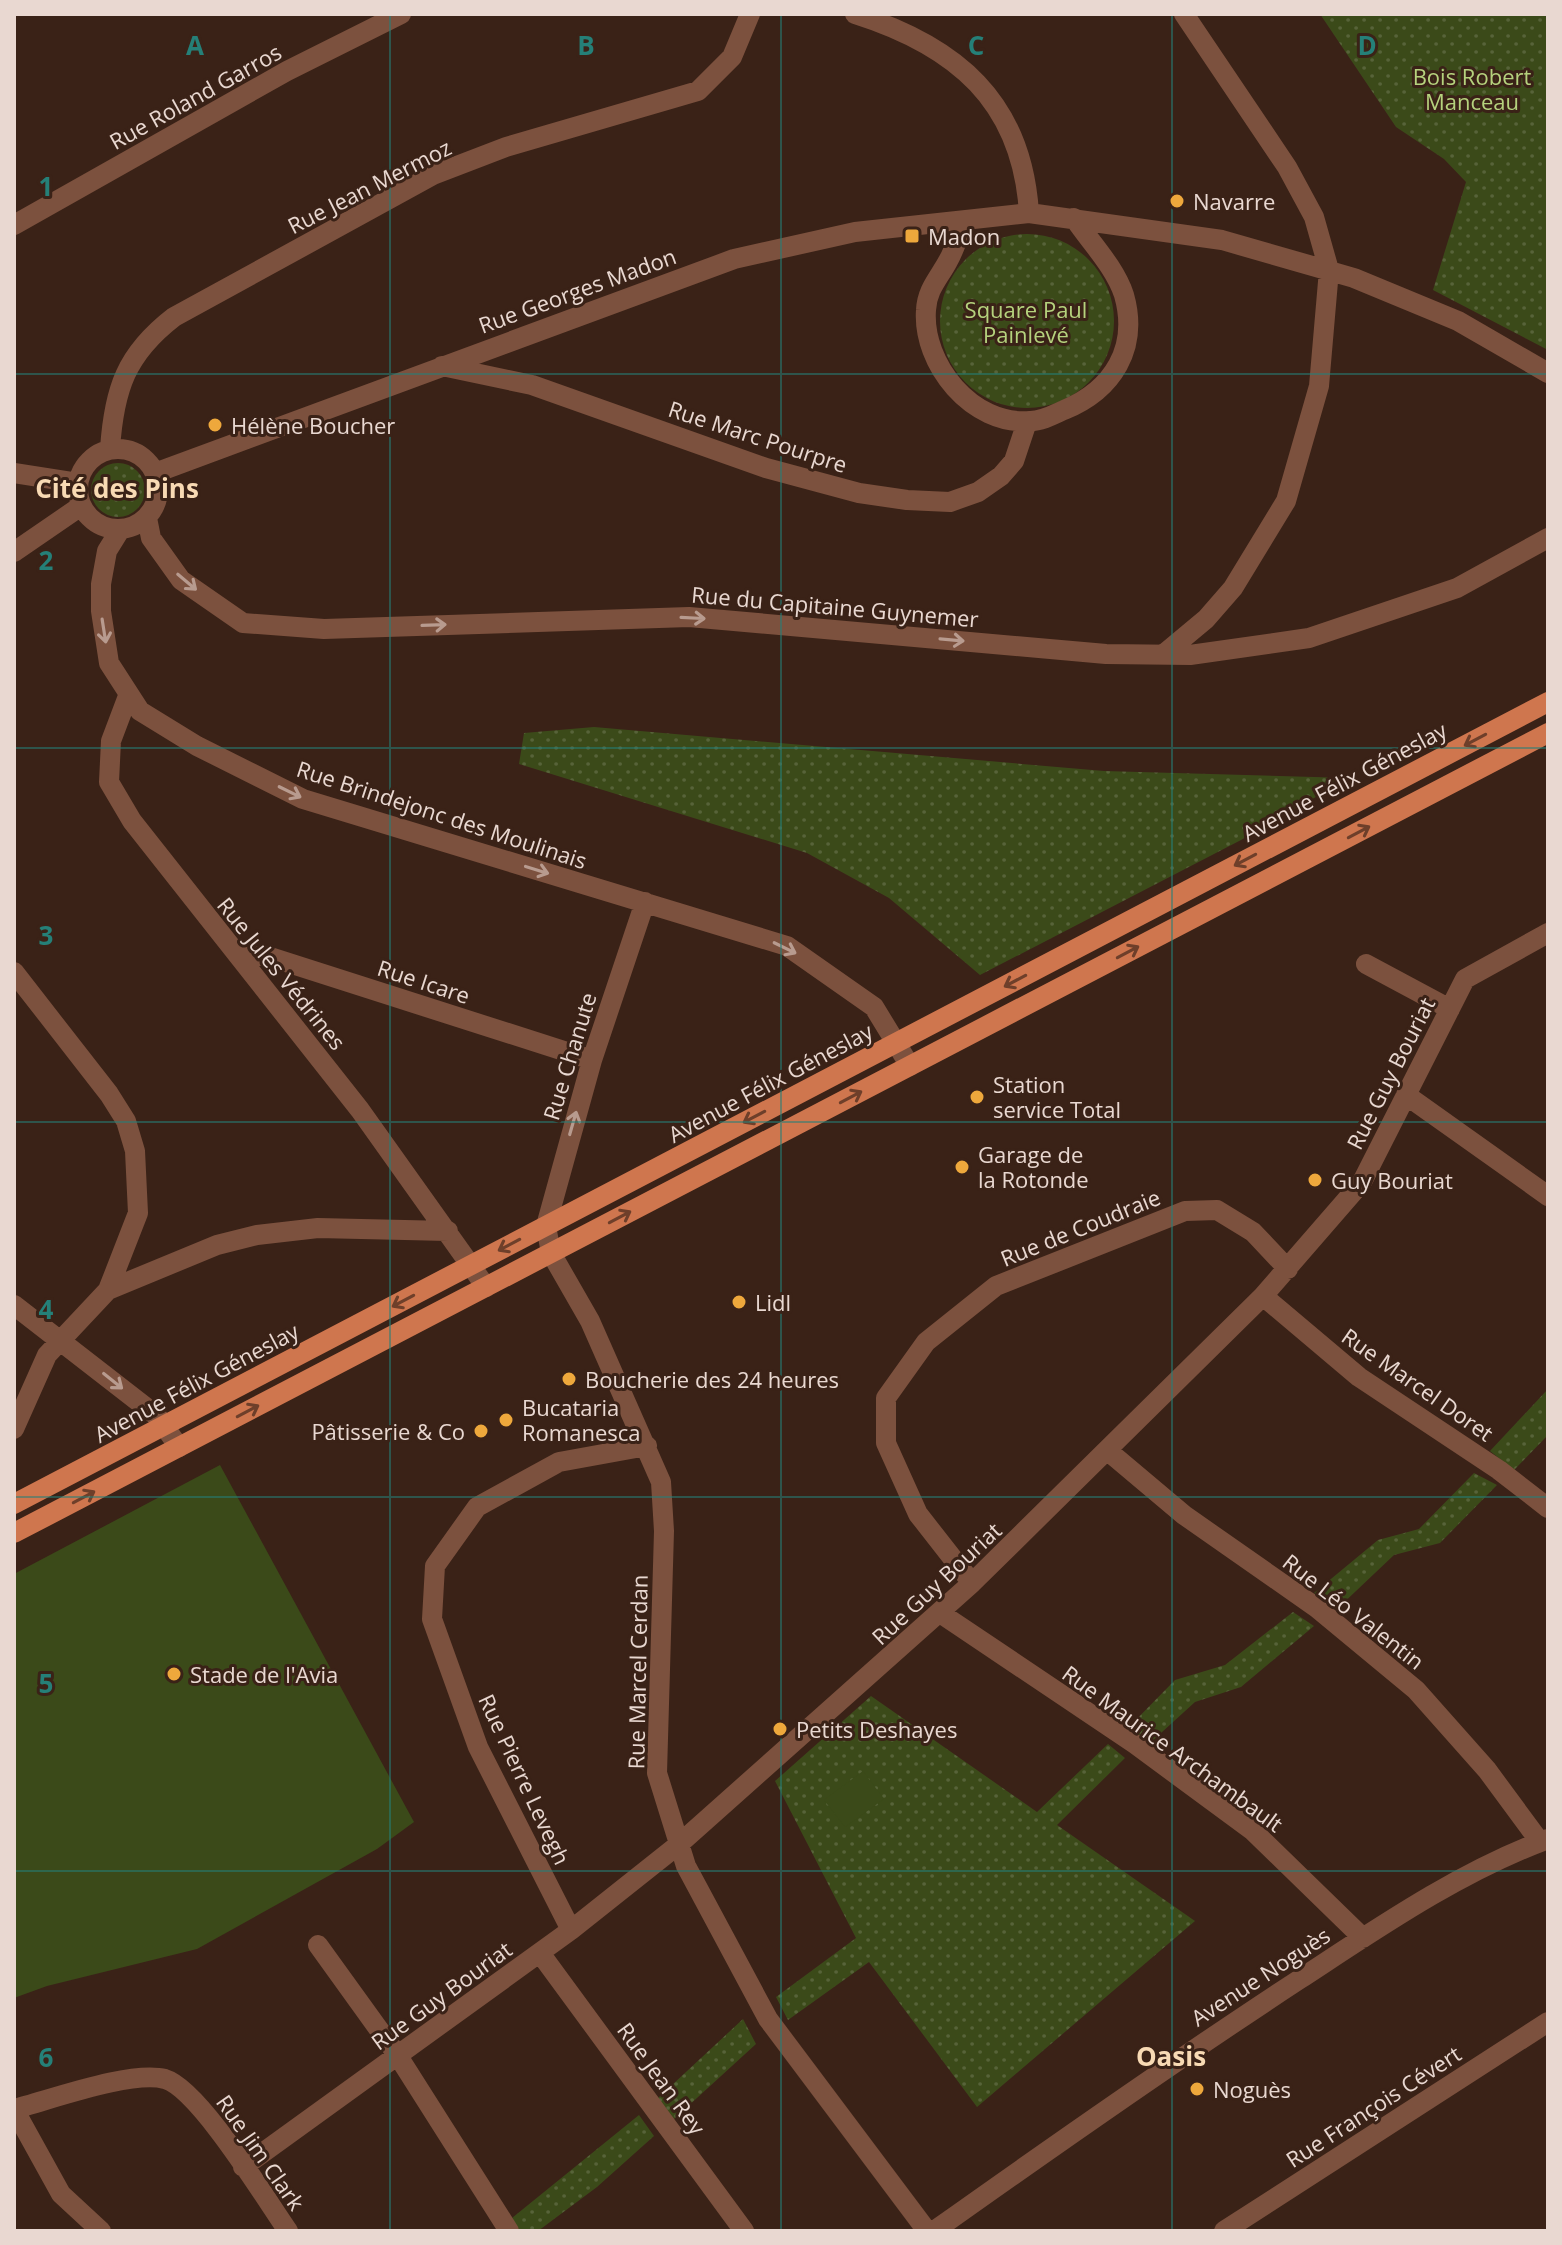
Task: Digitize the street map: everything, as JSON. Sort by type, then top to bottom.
[{"type":"main road","name":"Avenue Félix Géneslay","points":[[14,1504],[1547,705]]},
{"type":"main road","points":[[14,1533],[1548,733]]},
{"type":"street","name":"Rue Roland Garros","points":[[14,225],[287,71],[401,14]]},
{"type":"street","name":"Rue Jean Mermoz","points":[[110,449],[111,421],[124,374],[146,339],[174,317],[433,175],[506,147],[698,91],[732,57],[750,14]]},
{"type":"street","points":[[855,14],[904,30],[956,63],[991,97],[1015,139],[1027,176],[1029,213],[1222,240],[1329,270],[1458,321],[1548,373]]},
{"type":"street","points":[[1164,654],[1206,619],[1233,588],[1286,501],[1319,386],[1329,270],[1314,217],[1287,167],[1184,14]]},
{"type":"street","name":"Rue Georges Madon","points":[[155,473],[734,259],[855,232],[1029,213]]},
{"type":"street","points":[[964,221],[949,260],[930,288],[926,311],[930,346],[944,374],[965,399],[991,413],[1027,422],[1080,403],[1101,389],[1120,367],[1129,336],[1123,291],[1111,268],[1074,218]]},
{"type":"street","name":"Rue Marc Pourpre","points":[[440,366],[532,385],[766,468],[859,493],[907,500],[950,502],[978,492],[1001,476],[1014,461],[1027,422]]},
{"type":"street","points":[[110,449],[129,449],[142,455],[155,473],[159,496],[147,518],[134,527],[120,530],[96,523],[81,506],[78,483],[84,467],[97,454],[110,449]]},
{"type":"street","points":[[14,473],[78,483]]},
{"type":"street","points":[[14,552],[81,506]]},
{"type":"street","name":"Rue du Capitaine Guynemer","points":[[147,518],[151,538],[181,580],[243,623],[324,629],[689,617],[1091,653],[1219,652],[1309,638],[1457,588],[1548,538]]},
{"type":"street","name":"Rue Brindejonc des Moulinais","points":[[120,530],[107,551],[101,584],[101,611],[109,663],[140,711],[197,746],[303,799],[787,946],[874,1007],[910,1066]]},
{"type":"street","name":"Rue Jules Védrines","points":[[128,696],[111,741],[109,782],[132,821],[201,912],[241,956],[448,1231],[486,1287]]},
{"type":"street","name":"Rue Chanute","points":[[546,1226],[592,1060],[645,902]]},
{"type":"street","name":"Rue Guy Bouriat","points":[[243,2167],[540,1953],[678,1845],[972,1583],[1263,1296],[1362,1182],[1465,979],[1548,933]]},
{"type":"street","name":"Rue Icare","points":[[241,956],[267,956],[592,1060]]},
{"type":"street","points":[[1366,964],[1450,1009]]},
{"type":"street","points":[[14,972],[109,1094],[126,1121],[135,1151],[138,1213],[108,1290]]},
{"type":"street","points":[[1406,1095],[1548,1196]]},
{"type":"street","name":"Rue de Coudraie","points":[[972,1583],[918,1514],[886,1443],[886,1398],[926,1342],[996,1286],[1185,1211],[1217,1210],[1253,1232],[1288,1269]]},
{"type":"street","name":"Rue Marcel Cerdan","points":[[546,1226],[551,1253],[590,1321],[661,1482],[664,1531],[657,1773],[678,1845],[768,2019],[927,2231]]},
{"type":"street","points":[[14,1429],[47,1355],[108,1290],[217,1245],[257,1235],[318,1228],[448,1231]]},
{"type":"street","name":"Rue Marcel Doret","points":[[1263,1296],[1359,1377],[1499,1470],[1548,1508]]},
{"type":"street","points":[[14,1305],[157,1416],[179,1447]]},
{"type":"street","name":"Rue Pierre Levegh","points":[[571,1930],[478,1747],[432,1619],[435,1566],[477,1507],[559,1462],[647,1446]]},
{"type":"street","name":"Rue Léo Valentin","points":[[1108,1451],[1184,1515],[1317,1608],[1416,1690],[1544,1840]]},
{"type":"street","name":"Rue Maurice Archambault","points":[[940,1613],[1135,1744],[1253,1831],[1363,1938]]},
{"type":"street","name":"Avenue Noguès","points":[[934,2231],[1174,2061],[1363,1938],[1440,1891],[1544,1840]]},
{"type":"street","points":[[318,1945],[398,2056],[509,2231]]},
{"type":"street","name":"Rue Jean Rey","points":[[540,1953],[744,2231]]},
{"type":"street","name":"Rue François Cévert","points":[[1224,2231],[1548,2022]]},
{"type":"street","name":"Rue Jim Clark","points":[[14,2109],[136,2078],[166,2079],[193,2096],[288,2231]]},
{"type":"street","points":[[14,2109],[61,2194],[101,2231]]},
{"type":"green space","name":"Bois Robert Manceau","points":[[1320,14],[1548,14],[1548,350],[1433,290],[1466,182],[1444,159],[1396,127]]},
{"type":"green space","name":"Square Paul Painlevé","points":[[1027,234],[1060,240],[1089,259],[1108,288],[1114,321],[1108,354],[1089,383],[1060,402],[1027,408],[994,402],[965,383],[946,354],[940,321],[946,288],[965,259],[994,240]]},
{"type":"green space","points":[[118,463],[137,471],[145,490],[137,509],[118,517],[99,509],[91,490],[99,471]]},
{"type":"green space","points":[[594,727],[1104,771],[1349,778],[1241,840],[980,975],[889,898],[807,853],[519,764],[524,733]]},
{"type":"green space","points":[[1548,1389],[1548,1435],[1514,1470],[1490,1451]]},
{"type":"green space","name":"Stade de l'Avia","points":[[220,1465],[414,1822],[377,1849],[197,1949],[47,1986],[14,1998],[14,1574]]},
{"type":"green space","points":[[1474,1473],[1497,1485],[1440,1543],[1394,1555],[1337,1609],[1314,1593],[1378,1540],[1419,1529]]},
{"type":"green space","points":[[1293,1612],[1314,1626],[1241,1687],[1195,1702],[1150,1743],[1128,1728],[1175,1680],[1225,1665]]},
{"type":"green space","points":[[871,1696],[1037,1812],[1108,1744],[1125,1758],[1057,1825],[1195,1921],[977,2107],[869,1962],[788,2020],[776,1997],[856,1938],[775,1781]]},
{"type":"green space","points":[[863,1771],[884,1799],[845,1827],[824,1800]]},
{"type":"green space","points":[[743,2019],[756,2044],[674,2119],[658,2098]]},
{"type":"green space","points":[[639,2115],[654,2136],[597,2187],[538,2231],[520,2231],[512,2218]]},
{"type":"place","name":"Navarre","points":[[1177,201]]},
{"type":"place","name":"Madon","points":[[912,236]]},
{"type":"place","name":"Hélène Boucher","points":[[215,425]]},
{"type":"place","name":"Station service Total","points":[[977,1097]]},
{"type":"place","name":"Garage de la Rotonde","points":[[962,1167]]},
{"type":"place","name":"Guy Bouriat","points":[[1315,1180]]},
{"type":"place","name":"Lidl","points":[[739,1302]]},
{"type":"place","name":"Boucherie des 24 heures","points":[[569,1379]]},
{"type":"place","name":"Bucataria Romanesca","points":[[506,1420]]},
{"type":"place","name":"Pâtisserie & Co","points":[[481,1431]]},
{"type":"place","name":"Stade de l'Avia","points":[[174,1674]]},
{"type":"place","name":"Petits Deshayes","points":[[780,1729]]},
{"type":"place","name":"Noguès","points":[[1197,2089]]},
{"type":"district","name":"Cité des Pins","points":[[117,488]]},
{"type":"district","name":"Oasis","points":[[1171,2056]]}]
